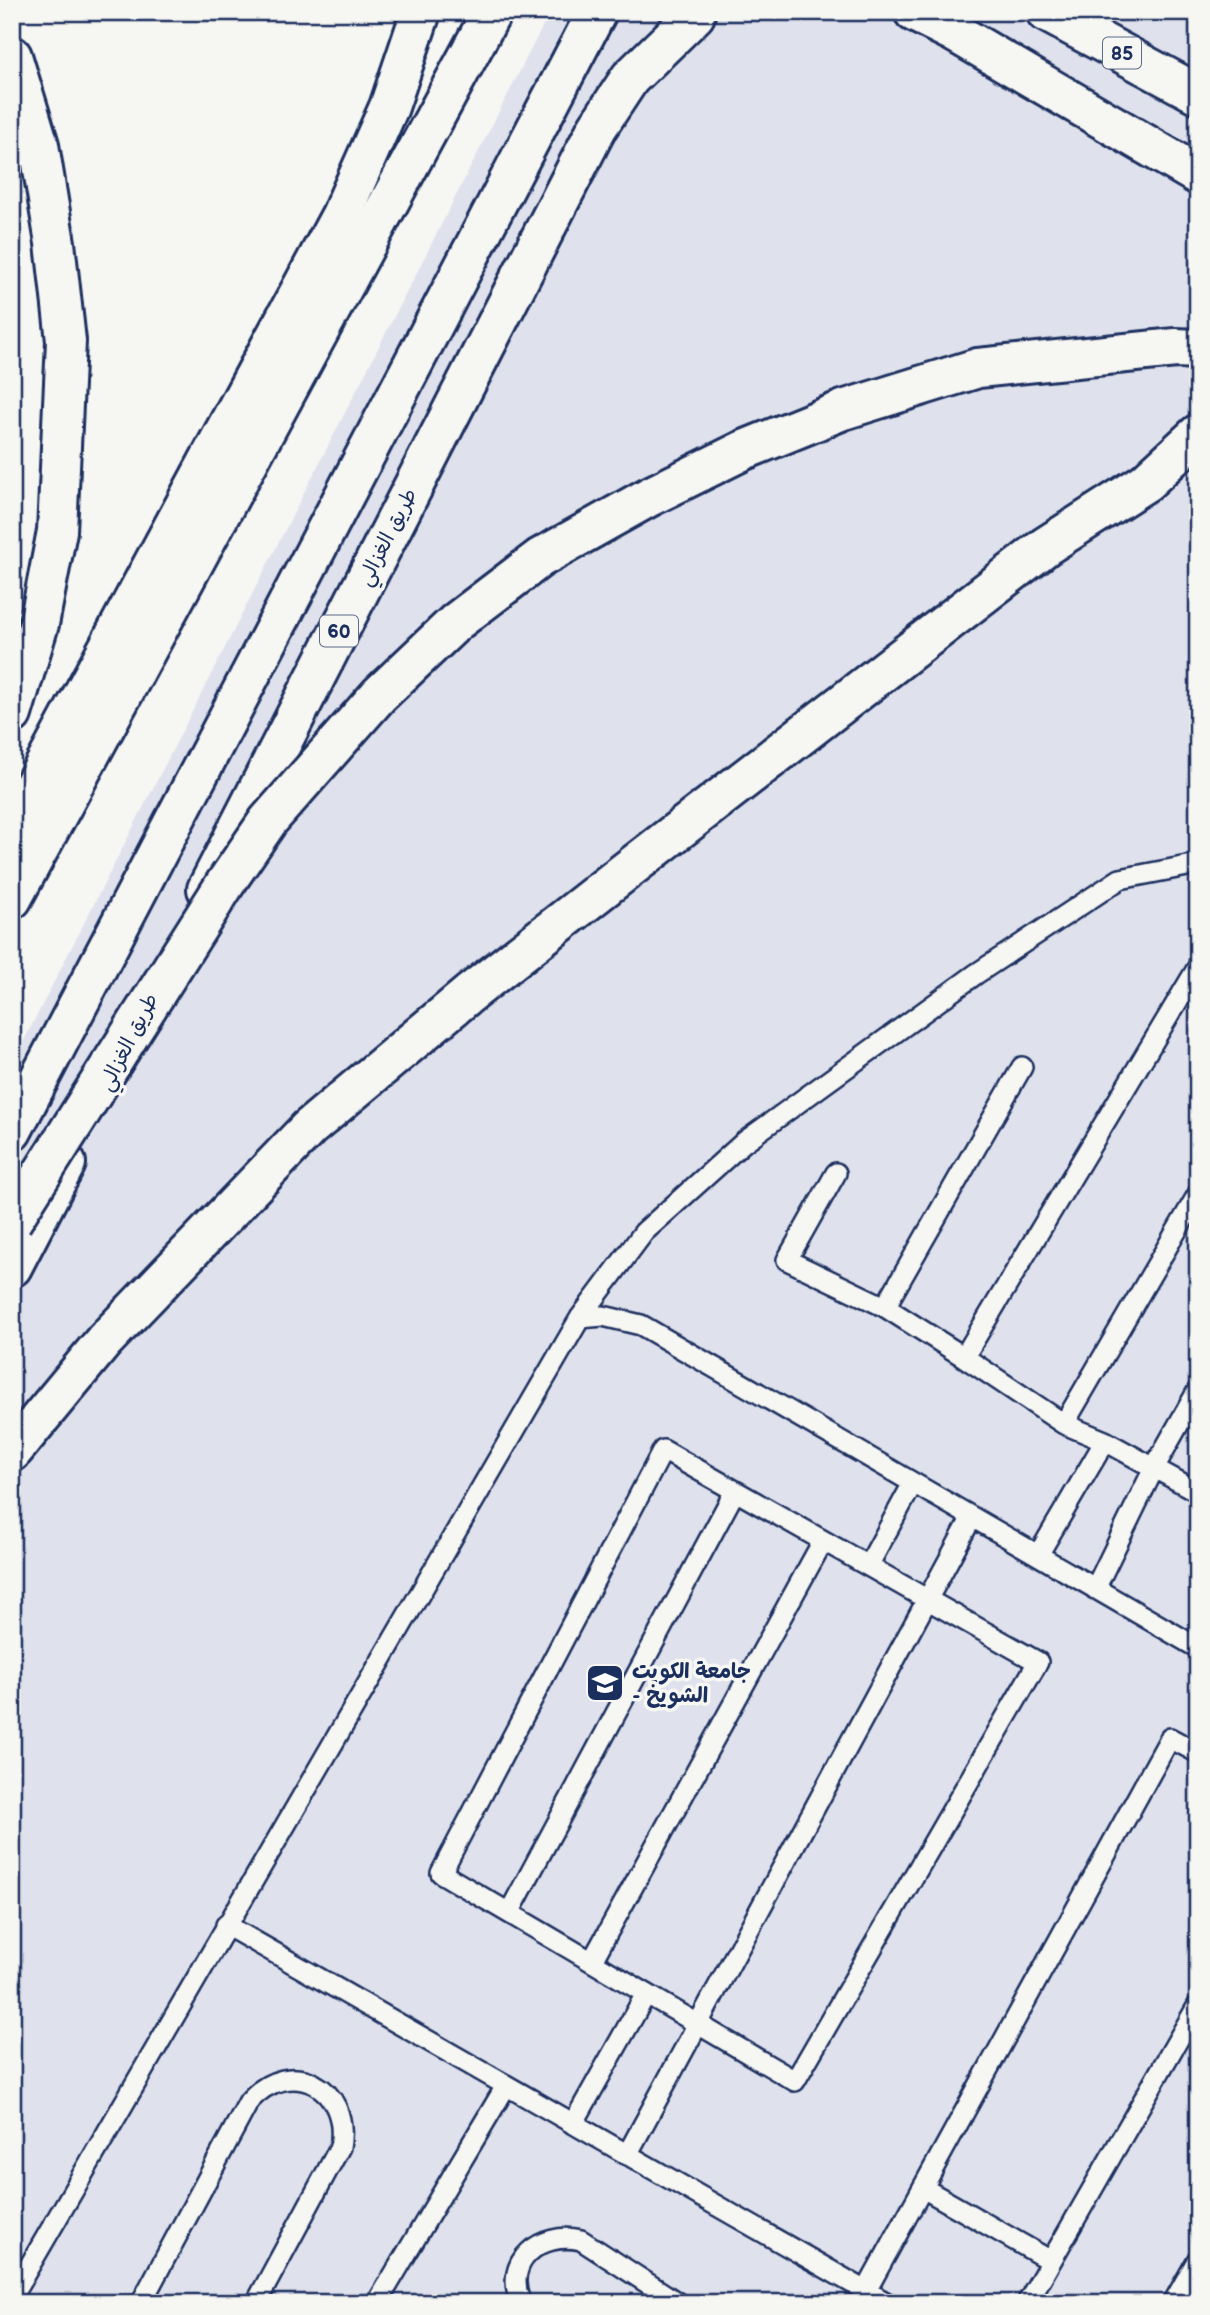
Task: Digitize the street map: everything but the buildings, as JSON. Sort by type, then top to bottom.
[{"type":"main road","points":[[12,827],[341,215],[389,107],[421,12]]},
{"type":"main road","points":[[12,899],[492,12]]},
{"type":"main road","points":[[12,1131],[597,12]]},
{"type":"main road","points":[[914,12],[954,32],[1198,175]]},
{"type":"main road","name":"85","points":[[1046,12],[1198,94]]},
{"type":"main road","name":"طريق الغزالي","points":[[12,1267],[597,128],[629,78],[698,13]]},
{"type":"main road","points":[[12,56],[39,145],[55,243],[66,341],[57,531],[39,624],[12,714]]},
{"type":"main road","points":[[12,1222],[225,884],[268,821],[379,695],[456,622],[540,558],[744,450],[843,410],[978,368],[1176,348],[1198,349]]},
{"type":"main road","points":[[12,1452],[104,1341],[309,1128],[469,994],[611,882],[1046,546],[1146,482],[1198,434]]},
{"type":"lane","points":[[12,2296],[580,1318],[644,1232],[744,1142],[976,974],[1121,879],[1198,864]]},
{"type":"lane","points":[[964,1357],[1198,967]]},
{"type":"lane","points":[[885,1307],[1023,1067]]},
{"type":"lane","points":[[836,1173],[787,1260],[885,1307],[1064,1424],[1105,1441],[1198,1492]]},
{"type":"lane","points":[[1064,1424],[1198,1194]]},
{"type":"lane","points":[[580,1318],[603,1316],[641,1325],[912,1485],[1198,1648]]},
{"type":"lane","points":[[1095,1588],[1154,1468],[1198,1390]]},
{"type":"lane","points":[[1038,1555],[1105,1441]]},
{"type":"lane","points":[[663,1450],[823,1541],[1038,1662],[795,2081],[441,1873],[663,1450]]},
{"type":"lane","points":[[868,1566],[912,1485]]},
{"type":"lane","points":[[509,1913],[735,1491]]},
{"type":"lane","points":[[627,2155],[972,1517]]},
{"type":"lane","points":[[592,1961],[823,1541]]},
{"type":"lane","points":[[866,2291],[1170,1738],[1198,1753]]},
{"type":"lane","points":[[226,1925],[887,2303]]},
{"type":"lane","points":[[573,2124],[646,1994]]},
{"type":"lane","points":[[1027,2303],[1198,2005]]},
{"type":"lane","points":[[141,2303],[249,2101],[260,2089],[276,2081],[292,2078],[309,2082],[324,2090],[341,2115],[343,2131],[340,2147],[256,2303]]},
{"type":"lane","points":[[377,2303],[506,2086]]},
{"type":"lane","points":[[923,2188],[1051,2261]]},
{"type":"lane","points":[[520,2303],[516,2284],[519,2268],[526,2255],[537,2245],[566,2237],[581,2240],[678,2303]]},
{"type":"lane","points":[[1173,2303],[1198,2259]]},
{"type":"shaded area","name":"جامعة الكويت - الشويخ","points":[[550,12],[1198,12],[1198,2303],[12,2303],[12,1064]]},
{"type":"place","name":"جامعة الكويت - الشويخ","points":[[605,1683]]}]
